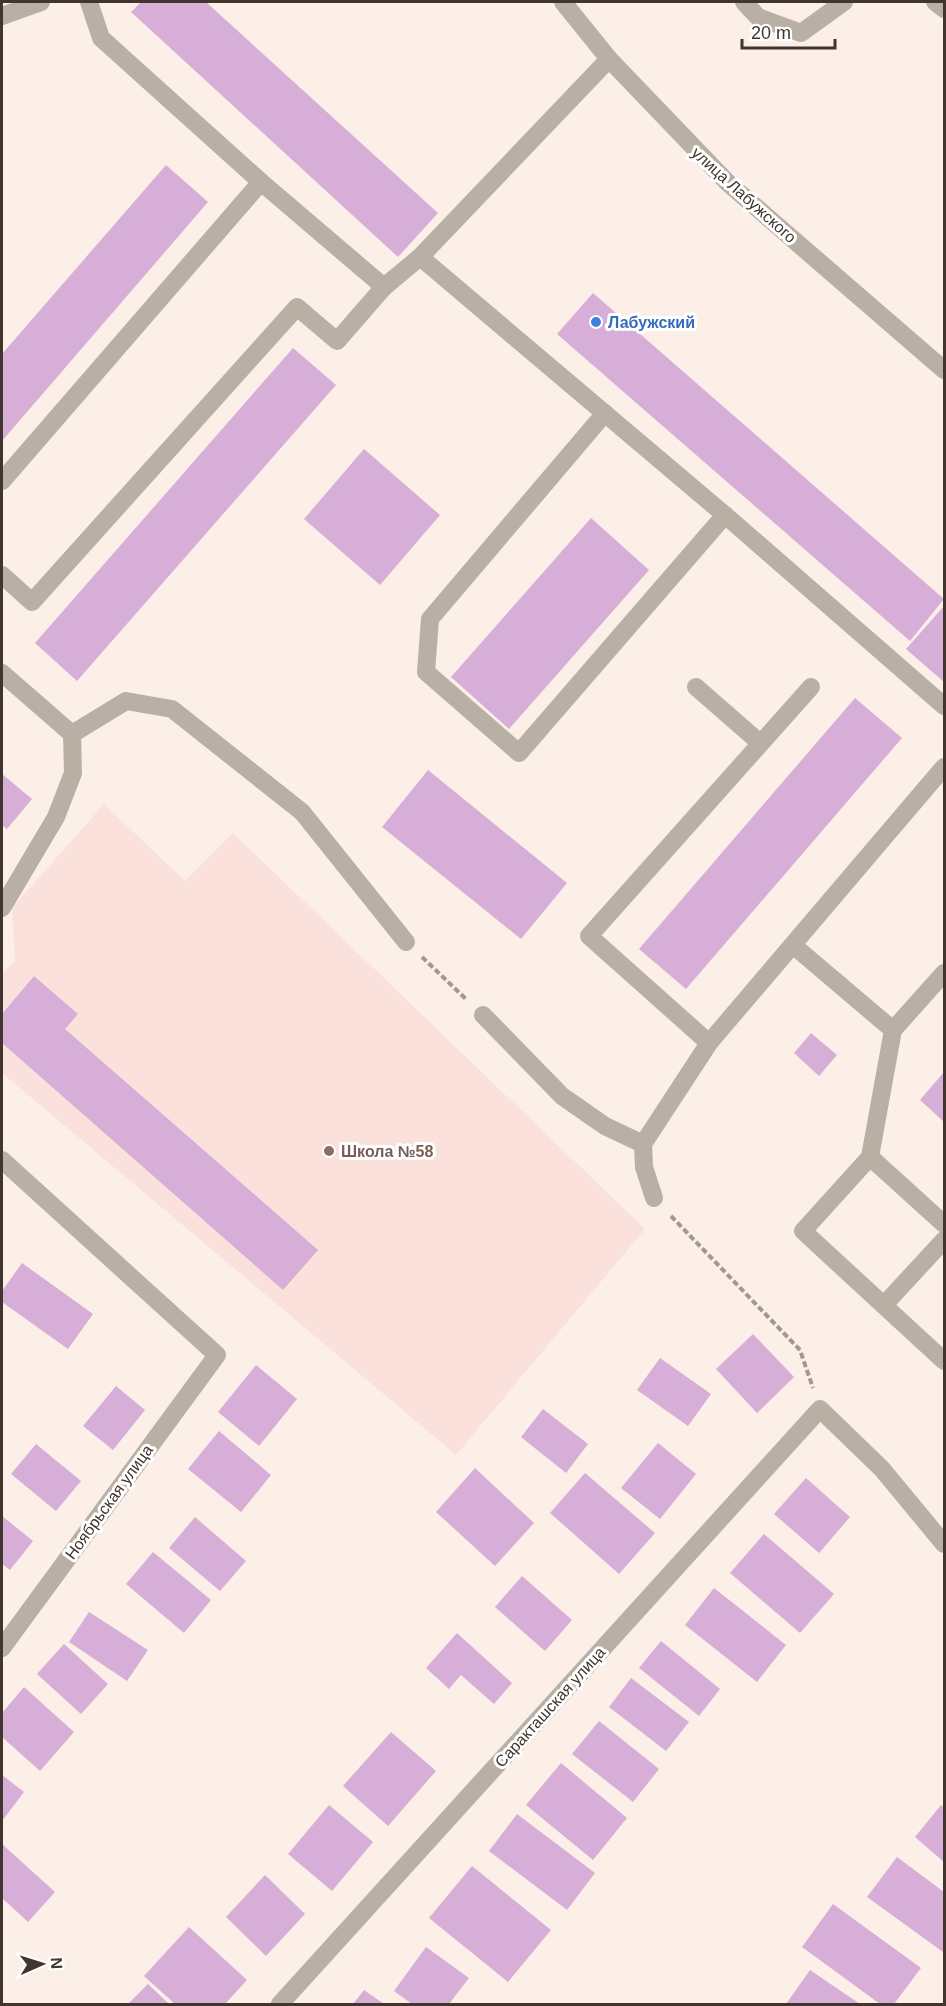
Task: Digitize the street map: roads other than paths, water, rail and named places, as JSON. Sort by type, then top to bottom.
[{"type":"street","points":[[2,16],[41,2]]},
{"type":"street","points":[[89,2],[101,38],[261,182],[384,286]]},
{"type":"street","name":"улица Лабужского","points":[[563,2],[609,59],[670,126],[728,183],[945,370]]},
{"type":"street","points":[[744,2],[758,16],[801,33],[844,2]]},
{"type":"street","points":[[935,2],[945,9]]},
{"type":"street","points":[[2,574],[32,602],[297,307],[337,341],[384,286],[420,257],[609,59]]},
{"type":"street","points":[[2,482],[261,182]]},
{"type":"street","points":[[420,257],[945,706]]},
{"type":"street","points":[[605,413],[430,619],[426,672],[519,753],[725,516]]},
{"type":"street","points":[[2,673],[72,734],[73,773],[60,806],[2,908]]},
{"type":"street","points":[[696,687],[759,742]]},
{"type":"street","points":[[709,1043],[589,936],[759,742],[811,687]]},
{"type":"street","points":[[72,734],[126,701],[172,708],[302,812],[406,942]]},
{"type":"street","points":[[654,1198],[644,1167],[643,1144],[709,1043],[945,767]]},
{"type":"street","points":[[794,946],[893,1030]]},
{"type":"street","points":[[945,973],[893,1030],[870,1157],[803,1231],[945,1361]]},
{"type":"street","points":[[483,1015],[562,1096],[605,1126],[643,1144]]},
{"type":"street","points":[[870,1157],[945,1224]]},
{"type":"street","name":"Ноябрьская улица","points":[[2,1160],[217,1355],[2,1648]]},
{"type":"street","points":[[884,1305],[945,1240]]},
{"type":"street","name":"Саракташская улица","points":[[280,2004],[820,1409],[882,1469],[945,1544]]},
{"type":"place","name":"Лабужский","points":[[596,322]]},
{"type":"place","name":"Школа №58","points":[[329,1151]]}]
